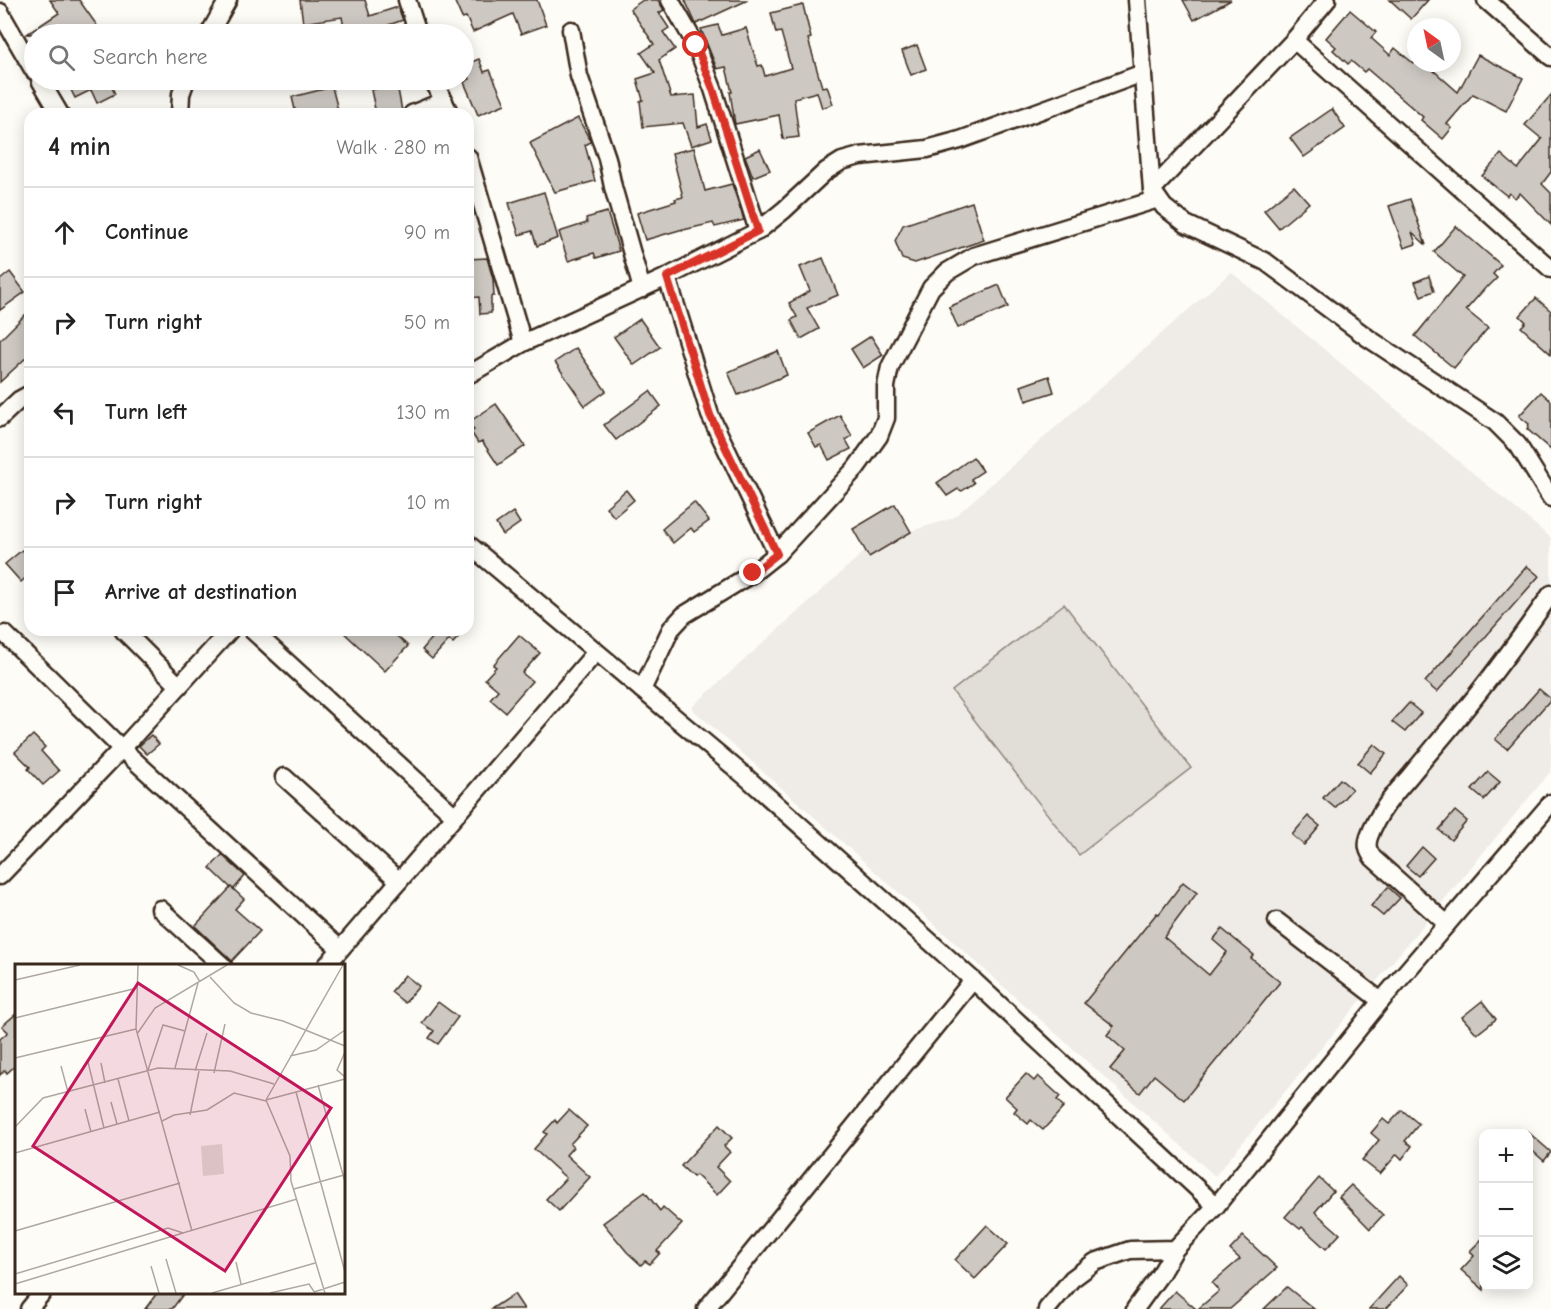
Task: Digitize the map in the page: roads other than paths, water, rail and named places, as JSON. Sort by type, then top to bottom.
[{"type":"street","points":[[215,24],[228,0]]},
{"type":"street","points":[[407,0],[415,24]]},
{"type":"street","points":[[670,0],[701,56],[758,231]]},
{"type":"street","points":[[1137,0],[1155,195],[1164,207],[1186,224],[1266,262],[1368,338],[1495,422],[1518,445],[1551,498]]},
{"type":"street","points":[[642,690],[671,629],[684,615],[753,573],[777,554],[856,468],[879,436],[886,418],[886,386],[890,367],[931,288],[946,272],[974,256],[1155,195],[1327,0]]},
{"type":"street","points":[[1486,0],[1551,57]]},
{"type":"street","points":[[0,12],[24,53]]},
{"type":"street","points":[[571,30],[579,76],[607,158],[642,289]]},
{"type":"street","points":[[0,45],[12,32]]},
{"type":"street","points":[[1294,40],[1551,269]]},
{"type":"street","points":[[474,372],[523,344],[667,277],[758,231],[826,171],[842,161],[860,156],[927,149],[960,140],[1143,73]]},
{"type":"street","points":[[46,90],[56,108]]},
{"type":"street","points":[[180,108],[182,90]]},
{"type":"street","points":[[438,90],[447,107]]},
{"type":"street","points":[[474,177],[523,344]]},
{"type":"street","points":[[667,277],[710,415],[777,554]]},
{"type":"street","points":[[0,418],[24,398]]},
{"type":"street","points":[[474,549],[746,777],[973,980],[1216,1206]]},
{"type":"street","points":[[1447,924],[1373,858],[1368,851],[1368,838],[1387,803],[1463,712],[1551,594]]},
{"type":"street","points":[[5,634],[122,749],[340,949]]},
{"type":"street","points":[[129,636],[179,686]]},
{"type":"street","points":[[0,875],[122,749],[225,636]]},
{"type":"street","points":[[259,636],[455,816]]},
{"type":"street","points":[[328,964],[596,652]]},
{"type":"street","points":[[284,777],[399,880]]},
{"type":"street","points":[[1135,1309],[1175,1249],[1216,1206],[1381,1001],[1551,802]]},
{"type":"street","points":[[160,909],[222,964]]},
{"type":"street","points":[[1277,921],[1381,1001]]},
{"type":"street","points":[[706,1309],[973,980]]},
{"type":"street","points":[[1047,1309],[1072,1279],[1095,1262],[1130,1250],[1175,1249]]},
{"type":"street","points":[[29,1309],[43,1294]]}]
